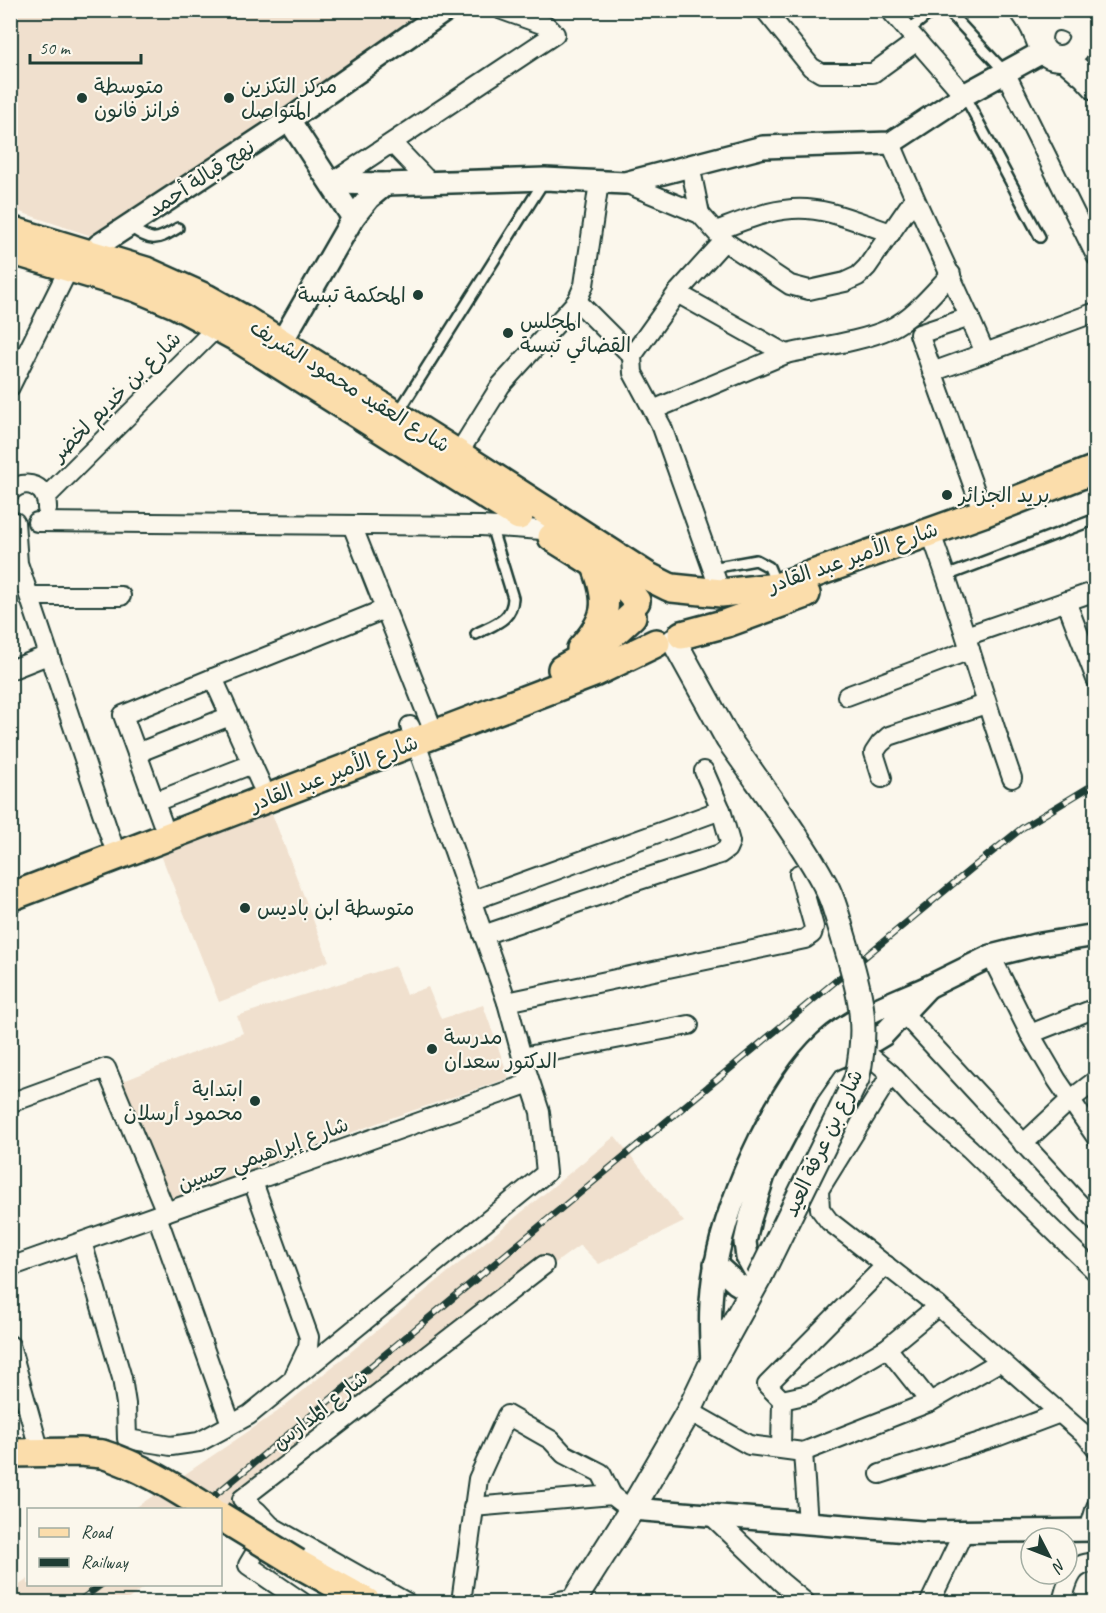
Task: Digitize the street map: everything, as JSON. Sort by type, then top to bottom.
[{"type":"main road","points":[[1022,10],[1029,19],[1067,45]]},
{"type":"main road","points":[[1067,45],[1079,28],[1070,18],[1061,13],[1047,20],[1042,26],[1067,45],[1090,82]]},
{"type":"main road","name":"شارع العقيد محمود الشريف","points":[[10,230],[154,294],[217,327],[596,566],[628,590],[634,609]]},
{"type":"main road","name":"شارع العقيد محمود الشريف","points":[[10,249],[146,271],[184,287],[245,320],[647,576],[671,588]]},
{"type":"main road","name":"شارع الأمير عبد القادر","points":[[10,881],[112,842],[158,812],[256,774],[423,730],[594,673],[671,640],[728,623],[933,538],[983,513],[1095,469]]},
{"type":"main road","name":"شارع الأمير عبد القادر","points":[[671,588],[716,580],[777,587],[1095,487]]},
{"type":"main road","points":[[560,670],[595,633],[604,616],[605,597],[596,566]]},
{"type":"main road","points":[[663,585],[671,588],[681,593],[687,600],[690,609],[688,627],[671,640],[647,640],[634,626],[634,609],[645,590],[663,585]]},
{"type":"main road","name":"شارع الأمير عبد القادر","points":[[10,897],[423,730],[560,670],[594,651],[634,609]]},
{"type":"main road","name":"شارع بن عرفة العيد","points":[[573,1602],[632,1509],[689,1411],[755,1285],[857,1078],[863,1051],[860,990],[836,911],[823,880],[728,740],[671,640]]},
{"type":"main road","points":[[10,1453],[102,1454],[139,1468],[208,1508]]},
{"type":"main road","points":[[222,1517],[359,1599]]},
{"type":"street","name":"نهج قبالة أحمد","points":[[81,261],[99,245],[289,120],[446,10]]},
{"type":"street","points":[[332,183],[555,34],[547,26],[502,10]]},
{"type":"street","points":[[765,10],[811,67],[821,73],[873,73],[913,36]]},
{"type":"street","points":[[890,10],[964,95]]},
{"type":"street","points":[[332,183],[386,184],[545,179],[625,183],[763,147],[891,143],[964,95],[1005,72],[1067,45]]},
{"type":"street","points":[[1005,72],[1095,256]]},
{"type":"street","points":[[289,120],[353,218]]},
{"type":"street","points":[[392,143],[430,183]]},
{"type":"street","points":[[891,143],[914,199],[951,274],[985,353]]},
{"type":"street","points":[[690,165],[700,214]]},
{"type":"street","points":[[458,454],[501,385],[577,301],[584,285],[599,182]]},
{"type":"street","points":[[625,183],[700,214],[720,236],[790,285],[809,290],[845,282],[858,276],[867,267],[914,199]]},
{"type":"street","points":[[281,343],[353,218],[369,198],[386,184]]},
{"type":"street","points":[[716,580],[676,467],[653,410],[633,373],[633,356],[720,236],[767,213],[793,209],[818,210],[891,233]]},
{"type":"street","points":[[10,387],[81,261]]},
{"type":"street","points":[[653,410],[786,354],[862,338],[890,329],[911,314],[951,274]]},
{"type":"street","points":[[677,293],[786,354]]},
{"type":"street","points":[[577,301],[633,356]]},
{"type":"street","points":[[932,372],[1095,312]]},
{"type":"street","points":[[911,314],[983,513]]},
{"type":"street","points":[[919,334],[970,317]]},
{"type":"street","name":"شارع بن خديم لخضر","points":[[46,497],[217,327]]},
{"type":"street","points":[[11,490],[17,486],[31,484],[43,491],[47,509],[42,519],[37,522]]},
{"type":"street","points":[[112,842],[48,655],[31,596],[14,564],[12,520],[26,525],[37,522],[491,526],[542,531]]},
{"type":"street","points":[[82,1242],[122,1378],[126,1404],[127,1439],[171,1446],[199,1442],[249,1415],[546,1173],[540,1112],[507,1002],[471,901],[423,730],[385,609],[352,525]]},
{"type":"street","points":[[933,538],[1012,778]]},
{"type":"street","points":[[847,696],[1066,601],[1095,591]]},
{"type":"street","points":[[31,596],[121,596]]},
{"type":"street","points":[[1066,601],[1095,679]]},
{"type":"street","points":[[158,812],[123,715],[385,609]]},
{"type":"street","points":[[10,670],[48,655]]},
{"type":"street","points":[[213,678],[256,774]]},
{"type":"street","points":[[882,778],[874,753],[889,736],[986,704]]},
{"type":"street","points":[[137,753],[230,716]]},
{"type":"street","points":[[483,935],[720,854],[728,849],[730,842],[721,810],[704,771]]},
{"type":"street","points":[[471,901],[721,810]]},
{"type":"street","points":[[507,1002],[805,939],[812,934],[814,927],[799,874]]},
{"type":"street","points":[[712,1364],[710,1323],[715,1264],[725,1226],[760,1139],[802,1069],[834,1035],[866,1014],[991,956],[1035,945],[1095,935]]},
{"type":"street","points":[[991,956],[1030,1034],[1095,1137]]},
{"type":"street","points":[[715,1264],[736,1283],[755,1285],[745,1242],[750,1219],[764,1175],[820,1072],[829,1062],[883,1035],[928,987]]},
{"type":"street","points":[[1030,1034],[1095,1008]]},
{"type":"street","points":[[904,1014],[1095,1222]]},
{"type":"street","points":[[522,1057],[689,1025]]},
{"type":"street","points":[[834,1035],[859,1047],[891,1074],[914,1099],[970,1149],[1095,1272]]},
{"type":"street","points":[[10,1103],[106,1068],[161,1214],[231,1424]]},
{"type":"street","points":[[891,1074],[819,1190],[820,1209],[829,1221],[938,1306],[1060,1413],[1092,1436]]},
{"type":"street","points":[[1023,1144],[1070,1100],[1095,1081]]},
{"type":"street","name":"شارع إبراهيمي حسين","points":[[10,1267],[531,1083]]},
{"type":"street","points":[[253,1182],[309,1337],[308,1347],[291,1381]]},
{"type":"street","name":"شارع المدارس","points":[[271,1526],[242,1499],[544,1265]]},
{"type":"street","points":[[781,1448],[782,1400],[767,1385],[886,1265]]},
{"type":"street","points":[[782,1400],[809,1394],[887,1348],[938,1306]]},
{"type":"street","points":[[10,1345],[40,1452]]},
{"type":"street","points":[[887,1348],[930,1402]]},
{"type":"street","points":[[689,1411],[749,1445],[803,1452],[930,1402],[1001,1361]]},
{"type":"street","points":[[880,1474],[999,1436],[1060,1413]]},
{"type":"street","points":[[462,1602],[478,1479],[507,1414],[551,1440],[564,1454],[601,1473],[612,1495],[632,1509],[921,1532],[1092,1530],[1095,1507]]},
{"type":"street","points":[[803,1452],[808,1524]]},
{"type":"street","points":[[473,1507],[612,1495]]},
{"type":"street","points":[[711,1515],[805,1602]]},
{"type":"street","points":[[302,1602],[249,1565],[271,1526],[406,1602]]},
{"type":"street","points":[[930,1602],[964,1531]]},
{"type":"street","points":[[1062,1602],[1069,1577],[1076,1567],[1088,1562],[1095,1563]]},
{"type":"street","points":[[555,1602],[564,1600],[573,1602]]},
{"type":"lane","points":[[913,36],[930,12],[937,10]]},
{"type":"lane","points":[[944,10],[949,12],[1005,72]]},
{"type":"lane","points":[[964,95],[1040,237]]},
{"type":"lane","points":[[396,415],[545,179]]},
{"type":"lane","points":[[128,226],[147,237],[159,239],[178,228]]},
{"type":"lane","points":[[946,576],[1095,519]]},
{"type":"lane","points":[[476,634],[507,617],[512,608],[513,598],[491,526]]},
{"type":"shaded area","points":[[11,11],[429,11],[100,239],[11,209]]},
{"type":"shaded area","name":"متوسطة ابن باديس","points":[[271,811],[329,961],[219,1002],[161,855]]},
{"type":"shaded area","name":"ابتداية محمود أرسلان","points":[[395,966],[406,995],[428,987],[441,1019],[483,1005],[509,1078],[388,1119],[169,1201],[121,1082],[243,1033],[237,1016]]},
{"type":"shaded area","points":[[615,1136],[684,1222],[599,1264],[580,1245],[245,1489],[222,1516],[222,1508],[135,1508],[277,1412]]},
{"type":"shaded area","points":[[27,1580],[27,1586],[145,1586],[125,1602],[11,1602],[11,1591]]},
{"type":"railway","points":[[199,1508],[971,869],[1022,828],[1096,783]]},
{"type":"railway","points":[[78,1602],[99,1586]]},
{"type":"place","name":"متوسطة فرانز فانون","points":[[82,98]]},
{"type":"place","name":"مركز التكزين المتواصل","points":[[229,98]]},
{"type":"place","name":"المحكمة تبسة","points":[[418,295]]},
{"type":"place","name":"المجلس القضائي تبسة","points":[[508,333]]},
{"type":"place","name":"بريد الجزائر","points":[[947,495]]},
{"type":"place","name":"متوسطة ابن باديس","points":[[245,908]]},
{"type":"place","name":"مدرسة الدكتور سعدان","points":[[432,1049]]},
{"type":"place","name":"ابتداية محمود أرسلان","points":[[255,1101]]}]
